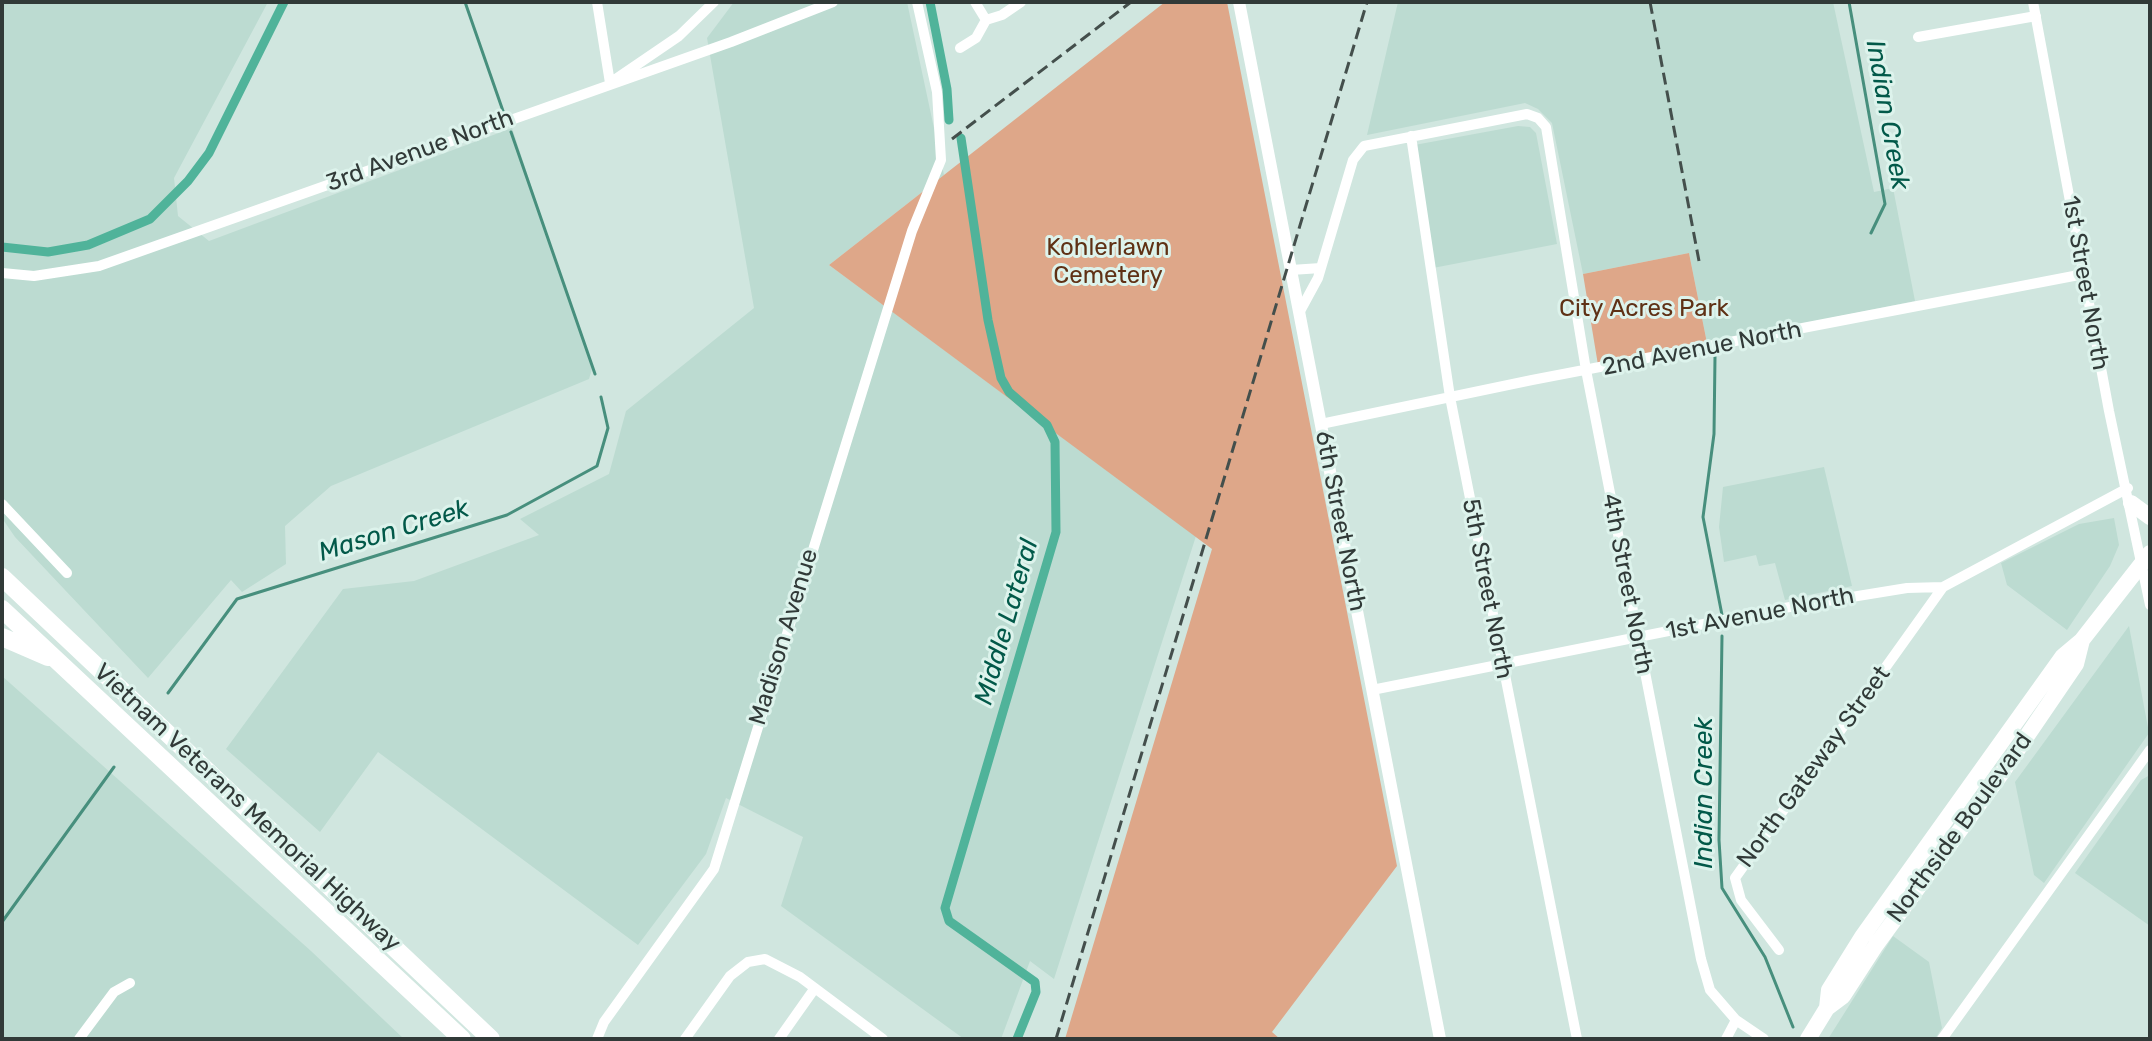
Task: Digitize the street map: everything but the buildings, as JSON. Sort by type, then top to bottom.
[{"type":"highway","points":[[2,561],[172,736]]},
{"type":"highway","name":"Vietnam Veterans Memorial Highway","points":[[2,577],[491,1039]]},
{"type":"highway","name":"Vietnam Veterans Memorial Highway","points":[[2,609],[462,1039]]},
{"type":"highway","points":[[2,637],[61,663]]},
{"type":"main road","points":[[2129,495],[2150,517]]},
{"type":"main road","name":"Northside Boulevard","points":[[1808,1039],[1827,1008],[1829,990],[1862,937],[2063,656],[2082,640],[2146,558]]},
{"type":"street","points":[[597,2],[610,83],[679,36],[714,2]]},
{"type":"street","name":"3rd Avenue North","points":[[2,273],[34,276],[99,266],[833,2]]},
{"type":"street","name":"Madison Avenue","points":[[597,1039],[604,1022],[714,869],[734,812],[767,690],[920,209],[937,174],[942,147],[937,92],[917,2]]},
{"type":"street","points":[[975,2],[986,20]]},
{"type":"street","points":[[960,48],[976,38],[986,20],[1002,15],[1021,2]]},
{"type":"street","name":"6th Street North","points":[[1239,2],[1440,1039]]},
{"type":"street","name":"1st Street North","points":[[2033,2],[2109,411],[2146,558],[2150,605]]},
{"type":"street","points":[[1918,37],[2036,16]]},
{"type":"street","name":"4th Street North","points":[[1411,136],[1527,114],[1538,118],[1546,127],[1586,370],[1701,959],[1710,990],[1736,1020],[1764,1039]]},
{"type":"street","points":[[1299,313],[1321,268],[1357,151],[1364,146],[1411,136]]},
{"type":"street","name":"5th Street North","points":[[1411,136],[1450,397],[1577,1039]]},
{"type":"street","points":[[1291,270],[1321,268]]},
{"type":"street","name":"2nd Avenue North","points":[[1321,424],[2084,274]]},
{"type":"street","name":"1st Avenue North","points":[[1372,690],[1892,590],[1943,587],[2129,495]]},
{"type":"street","points":[[2,504],[67,573]]},
{"type":"street","name":"North Gateway Street","points":[[1779,950],[1741,900],[1735,878],[1943,587]]},
{"type":"street","points":[[1942,1039],[2149,755]]},
{"type":"street","points":[[685,1039],[730,976],[748,962],[765,959],[815,988],[875,1037]]},
{"type":"street","points":[[79,1039],[114,992],[130,983]]},
{"type":"street","points":[[779,1039],[815,988]]},
{"type":"street","points":[[1726,1039],[1736,1020]]},
{"type":"shaded area","points":[[2,2],[268,2],[174,178],[178,216],[209,241],[512,128],[592,369],[589,379],[331,486],[285,526],[286,564],[242,592],[231,580],[148,678],[15,537],[2,518]]},
{"type":"shaded area","points":[[734,2],[907,2],[944,175],[829,265],[1196,536],[1054,979],[1030,961],[1001,1039],[964,1039],[781,906],[803,837],[726,798],[706,854],[638,945],[378,752],[320,832],[226,749],[343,589],[414,581],[539,535],[520,519],[609,474],[626,411],[754,308],[707,38]]},
{"type":"shaded area","points":[[1398,2],[1833,2],[1874,192],[1893,188],[1915,301],[1707,343],[1689,253],[1583,274],[1552,123],[1538,109],[1525,103],[1367,135]]},
{"type":"shaded area","points":[[1518,126],[1530,127],[1536,133],[1557,244],[1433,268],[1409,146]]},
{"type":"shaded area","points":[[1824,467],[1852,586],[1785,600],[1775,563],[1759,566],[1756,555],[1724,562],[1719,527],[1723,487]]},
{"type":"shaded area","points":[[2114,518],[2119,545],[2110,566],[2067,630],[2007,585],[2001,563],[2079,524]]},
{"type":"shaded area","points":[[2129,626],[2149,733],[2044,883],[2034,875],[2015,782]]},
{"type":"shaded area","points":[[2,676],[311,951],[404,1039],[2,1039]]},
{"type":"shaded area","points":[[2150,775],[2150,926],[2075,873],[2141,780]]},
{"type":"shaded area","points":[[1893,936],[1929,962],[1942,1028],[1935,1039],[1828,1039]]},
{"type":"green space","name":"Kohlerlawn Cemetery","points":[[1165,2],[1227,2],[1397,866],[1272,1032],[1280,1039],[1065,1039],[1212,549],[829,265]]},
{"type":"green space","name":"City Acres Park","points":[[1689,253],[1707,343],[1598,365],[1583,274]]},
{"type":"waterway","points":[[2,247],[48,252],[88,245],[150,219],[188,181],[209,153],[284,2]]},
{"type":"waterway","name":"Mason Creek","points":[[465,2],[503,111]]},
{"type":"waterway","name":"Middle Lateral","points":[[930,2],[947,89],[949,120]]},
{"type":"waterway","name":"Indian Creek","points":[[1849,2],[1885,204],[1871,233]]},
{"type":"waterway","name":"Mason Creek","points":[[511,132],[595,374]]},
{"type":"waterway","name":"Middle Lateral","points":[[961,138],[988,320],[1001,378],[1009,392],[1047,425],[1055,442],[1056,532],[945,908],[949,921],[1035,982],[1036,992],[1017,1039]]},
{"type":"waterway","name":"Indian Creek","points":[[1715,357],[1714,434],[1703,517],[1722,615]]},
{"type":"waterway","name":"Mason Creek","points":[[168,693],[237,599],[507,515],[597,466],[608,428],[601,397]]},
{"type":"waterway","name":"Indian Creek","points":[[1722,636],[1719,840],[1722,888],[1765,957],[1793,1027]]},
{"type":"waterway","name":"Mason Creek","points":[[2,922],[114,767]]},
{"type":"railway","points":[[952,139],[1131,2]]},
{"type":"railway","points":[[1056,1039],[1367,2]]},
{"type":"railway","points":[[1650,2],[1699,261]]}]
